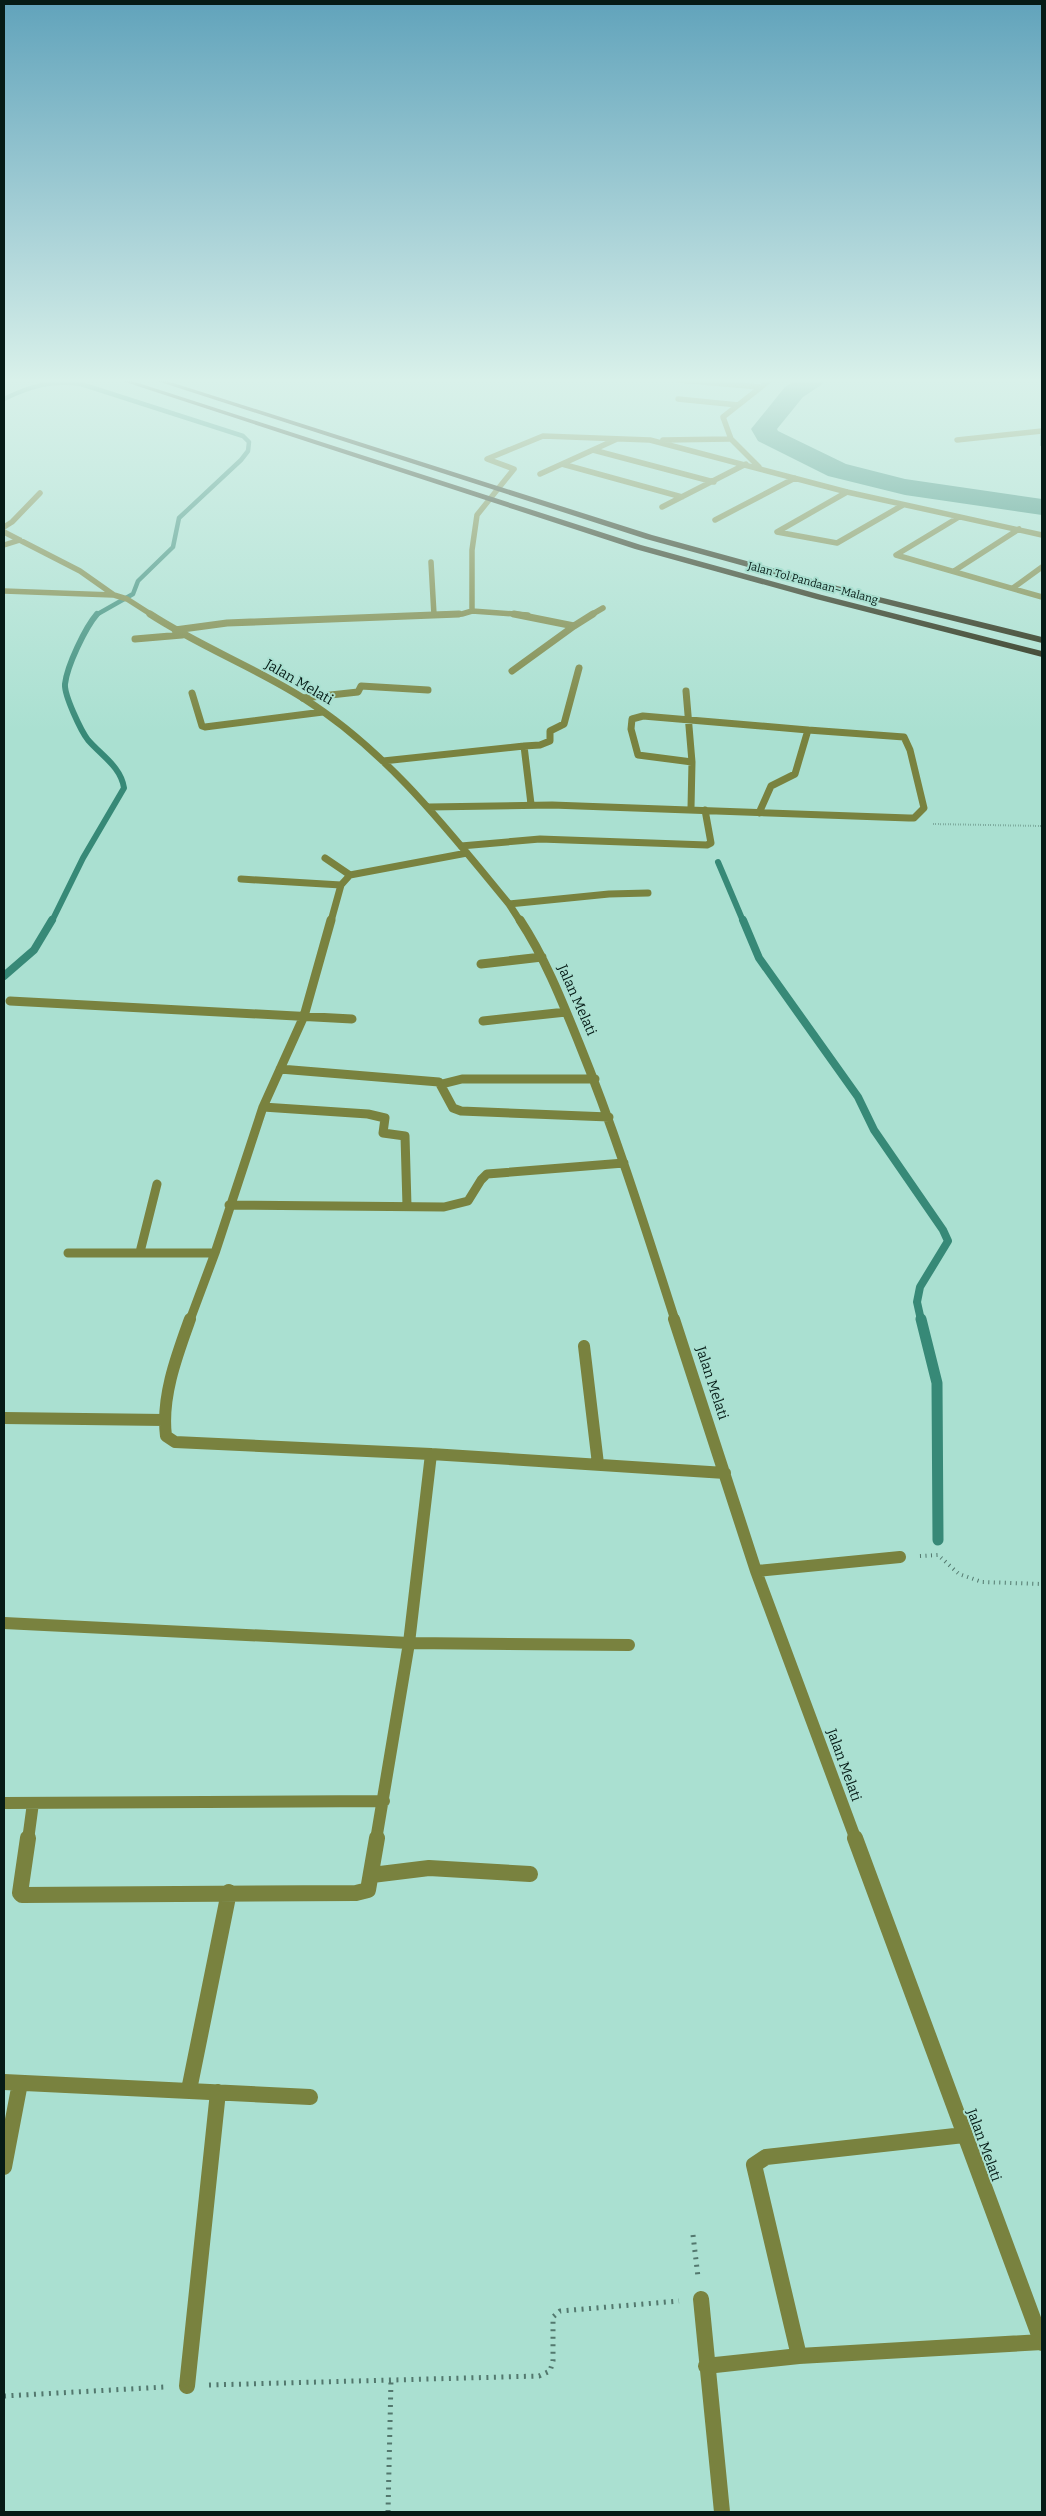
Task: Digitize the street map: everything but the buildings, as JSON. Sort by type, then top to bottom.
[{"type":"highway","name":"Jalan Tol Pandaan–Malang","points":[[485,497],[638,547],[819,597],[1042,654]]},
{"type":"highway","name":"Jalan Tol Pandaan–Malang","points":[[525,497],[649,537],[832,588],[1042,640]]},
{"type":"street","points":[[4,527],[12,522],[36,497]]},
{"type":"street","points":[[472,611],[472,550],[477,515],[491,497]]},
{"type":"street","points":[[715,520],[759,497]]},
{"type":"street","points":[[838,497],[777,532],[837,543],[902,505]]},
{"type":"street","points":[[870,497],[1042,535]]},
{"type":"street","points":[[662,508],[682,498]]},
{"type":"street","points":[[960,517],[896,555],[1042,597]]},
{"type":"street","points":[[954,571],[1019,529]]},
{"type":"street","name":"Jalan Melati","points":[[4,532],[80,571],[179,633],[306,698],[383,761],[429,807],[509,904],[542,957],[595,1079],[609,1117],[756,1571],[1042,2342]]},
{"type":"street","points":[[4,545],[20,540]]},
{"type":"street","points":[[431,562],[434,615]]},
{"type":"street","points":[[1013,588],[1042,567]]},
{"type":"street","points":[[4,591],[120,597]]},
{"type":"street","points":[[512,671],[602,608]]},
{"type":"street","points":[[135,639],[179,633],[226,623],[462,614],[472,611],[526,615],[574,626]]},
{"type":"street","points":[[383,761],[540,745],[550,742],[550,730],[564,724],[579,668]]},
{"type":"street","points":[[306,698],[358,692],[362,686],[428,690]]},
{"type":"street","points":[[686,691],[692,762],[691,808]]},
{"type":"street","points":[[192,693],[202,726],[205,727],[323,712]]},
{"type":"street","points":[[429,807],[531,804],[691,808],[705,812],[909,818],[920,814],[924,808],[910,750],[904,737],[634,716],[631,729],[635,750],[642,757],[692,762]]},
{"type":"street","points":[[759,813],[771,786],[795,774],[808,730]]},
{"type":"street","points":[[524,746],[531,804]]},
{"type":"street","points":[[705,812],[711,843],[707,845],[613,844],[540,839],[464,850],[350,875],[341,885],[304,1016],[263,1108],[229,1205],[215,1253],[176,1357],[163,1430],[166,1436],[175,1442],[431,1454],[725,1473]]},
{"type":"street","points":[[325,858],[350,875]]},
{"type":"street","points":[[241,879],[341,885]]},
{"type":"street","points":[[509,904],[609,894],[648,893]]},
{"type":"street","points":[[481,964],[542,957]]},
{"type":"street","points":[[10,1001],[352,1019]]},
{"type":"street","points":[[483,1021],[566,1012]]},
{"type":"street","points":[[280,1069],[434,1081],[442,1084],[462,1079],[595,1079]]},
{"type":"street","points":[[442,1084],[454,1108],[461,1111],[609,1117]]},
{"type":"street","points":[[263,1108],[368,1114],[385,1118],[384,1133],[404,1136],[407,1206]]},
{"type":"street","points":[[229,1205],[444,1207],[462,1204],[469,1200],[480,1179],[487,1174],[624,1163]]},
{"type":"street","points":[[140,1252],[157,1184]]},
{"type":"street","points":[[68,1254],[140,1252],[215,1253]]},
{"type":"street","points":[[584,1346],[598,1464]]},
{"type":"street","points":[[4,1418],[164,1420]]},
{"type":"street","points":[[33,1803],[20,1893],[22,1895],[229,1892],[356,1893],[368,1890],[409,1643],[431,1454]]},
{"type":"street","points":[[756,1571],[900,1557]]},
{"type":"street","points":[[4,1623],[409,1643],[629,1645]]},
{"type":"street","points":[[4,1803],[384,1801]]},
{"type":"street","points":[[372,1875],[429,1868],[530,1874]]},
{"type":"street","points":[[189,2090],[229,1892]]},
{"type":"street","points":[[4,2082],[310,2097]]},
{"type":"street","points":[[4,2167],[20,2083]]},
{"type":"street","points":[[187,2386],[218,2092]]},
{"type":"street","points":[[799,2356],[754,2164],[766,2157],[964,2136]]},
{"type":"street","points":[[701,2299],[706,2366],[722,2512]]},
{"type":"street","points":[[706,2366],[799,2356],[1042,2342]]},
{"type":"path","points":[[920,814],[916,824],[1042,826]]},
{"type":"path","points":[[900,1557],[938,1555],[959,1574],[982,1582],[1042,1584]]},
{"type":"path","points":[[4,2396],[187,2386],[538,2376],[550,2371],[553,2361],[553,2318],[560,2310],[701,2299],[693,2235]]},
{"type":"path","points":[[388,2512],[391,2380]]},
{"type":"waterway","points":[[96,615],[133,594],[138,581],[173,547],[179,518],[201,497]]},
{"type":"waterway","points":[[976,497],[1042,507]]},
{"type":"waterway","points":[[52,921],[83,858],[124,788],[115,768],[85,735],[65,689],[66,676],[77,648],[96,615]]},
{"type":"waterway","points":[[718,862],[743,921]]},
{"type":"waterway","points":[[4,976],[34,950],[52,920]]},
{"type":"waterway","points":[[743,920],[759,958],[858,1097],[874,1130],[943,1230],[948,1241],[920,1287],[917,1302],[921,1320]]},
{"type":"waterway","points":[[921,1319],[937,1383],[938,1540]]}]
